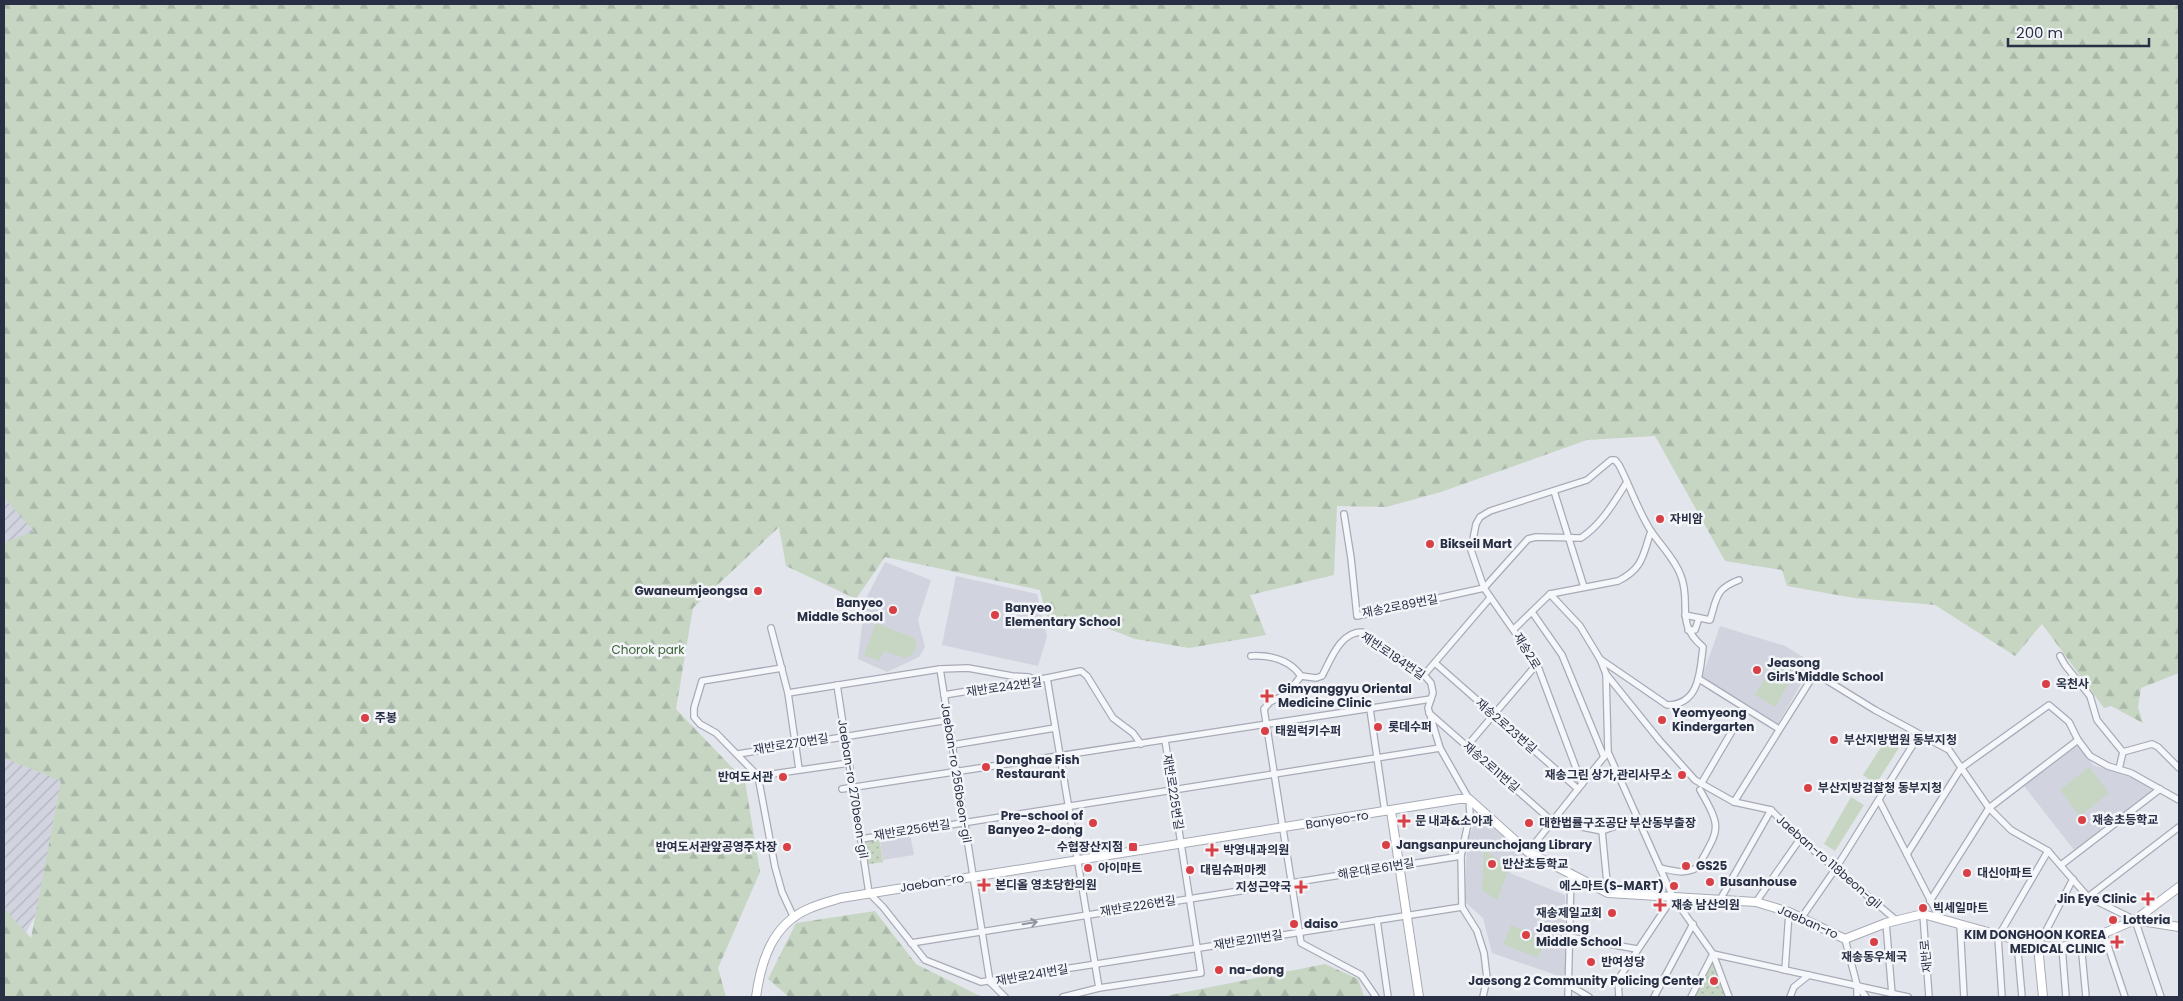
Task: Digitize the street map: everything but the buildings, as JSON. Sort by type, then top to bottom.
[{"type":"main road","points":[[1419,997],[1399,865],[1388,811],[1469,799]]},
{"type":"main road","name":"Jaeban-ro","points":[[1469,799],[1528,852],[1608,893],[1721,898],[1756,902],[1790,912],[1845,939],[1886,923],[1923,914],[2038,946],[2062,947],[2082,943],[2135,920],[2179,887]]},
{"type":"main road","name":"Banyeo-ro","points":[[1283,828],[1388,811]]},
{"type":"main road","name":"Jaeban-ro","points":[[756,997],[759,973],[777,932],[807,909],[842,898],[869,893],[1283,828]]},
{"type":"main road","points":[[2135,920],[2179,927]]},
{"type":"main road","points":[[2038,946],[2043,997]]},
{"type":"street","name":"재송2로","points":[[1580,786],[1537,664],[1484,588],[1471,550],[1476,524],[1480,517],[1490,511],[1587,480],[1611,460],[1616,460],[1651,531],[1678,569],[1682,579],[1688,630],[1703,647],[1699,679],[1690,698],[1684,702],[1667,705],[1600,659]]},
{"type":"street","points":[[1484,588],[1528,539],[1536,537],[1581,538],[1596,526],[1627,482]]},
{"type":"street","points":[[1554,491],[1584,587]]},
{"type":"street","name":"재송2로89번길","points":[[1344,514],[1357,616],[1484,588]]},
{"type":"street","points":[[1514,630],[1550,594],[1618,581],[1638,569],[1651,531]]},
{"type":"street","points":[[1685,615],[1710,620],[1724,586],[1739,580]]},
{"type":"street","points":[[1528,852],[1606,754],[1606,674],[1600,659],[1580,626],[1550,594]]},
{"type":"street","points":[[1424,675],[1490,598]]},
{"type":"street","points":[[1532,612],[1562,655],[1673,896],[1713,954],[1729,997]]},
{"type":"street","points":[[1688,630],[1695,630],[1699,618]]},
{"type":"street","points":[[770,628],[788,693],[799,769]]},
{"type":"street","name":"재반로184번길","points":[[1301,676],[1316,678],[1322,676],[1345,637],[1353,632],[1362,632],[1424,675],[1431,683],[1433,693],[1428,708],[1440,748],[1469,799]]},
{"type":"street","points":[[1250,656],[1280,659],[1301,676]]},
{"type":"street","points":[[2060,656],[2090,696],[2098,720],[2122,752],[2119,769]]},
{"type":"street","name":"재송2로23번길","points":[[1434,662],[1494,715],[1580,786]]},
{"type":"street","points":[[1467,746],[1537,664]]},
{"type":"street","points":[[782,668],[702,681],[695,703],[694,716],[700,724],[716,733],[758,776],[774,867],[782,892],[794,918]]},
{"type":"street","points":[[788,693],[940,669],[968,668],[1029,677],[1035,680]]},
{"type":"street","name":"Jaeban-ro 256beon-gil","points":[[940,669],[990,982]]},
{"type":"street","points":[[1047,678],[1081,671],[1087,676],[1114,718],[1133,733],[1141,744]]},
{"type":"street","points":[[1734,802],[1815,673],[1919,735],[1949,750],[1989,808],[2011,830],[2048,851],[2088,897],[2135,920],[2161,997]]},
{"type":"street","name":"Jaeban-ro 118beon-gil","points":[[1606,674],[1660,741],[1701,787],[1734,802],[1771,810],[1800,839],[1896,920]]},
{"type":"street","name":"재반로211번길","points":[[1301,676],[1287,694],[1270,702],[1264,709],[1302,943],[1361,975],[1376,997]]},
{"type":"street","name":"재반로242번길","points":[[944,695],[1047,678],[1077,860]]},
{"type":"street","points":[[1699,679],[1779,729]]},
{"type":"street","name":"Jaeban-ro 270beon-gil","points":[[837,685],[869,893]]},
{"type":"street","points":[[842,789],[1431,699]]},
{"type":"street","points":[[1907,854],[1961,768],[2049,705],[2069,722],[2078,740],[2090,756],[2108,766],[2131,772],[2179,800]]},
{"type":"street","points":[[1370,709],[1377,758],[1388,811]]},
{"type":"street","points":[[1660,868],[1678,872],[1694,870],[1698,867],[1716,834],[1715,815],[1701,787],[1745,709]]},
{"type":"street","name":"재송2로11번길","points":[[1429,713],[1552,821]]},
{"type":"street","points":[[845,736],[948,720]]},
{"type":"street","points":[[952,746],[1055,728]]},
{"type":"street","points":[[1802,917],[1836,868],[1919,735]]},
{"type":"street","name":"재반로270번길","points":[[738,754],[845,736]]},
{"type":"street","name":"재반로225번길","points":[[1165,740],[1182,844]]},
{"type":"street","points":[[1930,901],[1989,808],[2078,740]]},
{"type":"street","points":[[2122,752],[2152,744],[2179,768]]},
{"type":"street","points":[[964,822],[1440,748]]},
{"type":"street","points":[[758,776],[849,763]]},
{"type":"street","points":[[2061,865],[2160,789]]},
{"type":"street","points":[[1469,799],[1470,814],[1461,856],[1462,907],[1477,931],[1484,953],[1487,978],[1483,997]]},
{"type":"street","points":[[1879,800],[1938,917]]},
{"type":"street","points":[[1721,898],[1771,810]]},
{"type":"street","points":[[1552,821],[1602,831],[1638,818]]},
{"type":"street","name":"재반로256번길","points":[[861,839],[964,822]]},
{"type":"street","points":[[2088,897],[2179,827]]},
{"type":"street","points":[[1602,831],[1608,893]]},
{"type":"street","points":[[1756,902],[1800,839]]},
{"type":"street","name":"재반로226번길","points":[[1099,988],[1201,973],[1182,844]]},
{"type":"street","points":[[2002,997],[1998,936],[2048,851]]},
{"type":"street","name":"해운대로61번길","points":[[1292,882],[1461,856]]},
{"type":"street","points":[[1063,997],[1099,988],[1077,860]]},
{"type":"street","points":[[1568,997],[1571,873]]},
{"type":"street","points":[[2038,946],[2073,879]]},
{"type":"street","points":[[1190,898],[1292,882]]},
{"type":"street","points":[[869,893],[883,907],[925,960],[981,982],[990,982]]},
{"type":"street","points":[[1619,997],[1618,981],[1673,896]]},
{"type":"street","name":"재반로226번길","points":[[1086,915],[1190,898]]},
{"type":"street","points":[[1300,932],[1462,907]]},
{"type":"street","points":[[1785,970],[1790,912]]},
{"type":"street","name":"재반로","points":[[1923,914],[1930,997]]},
{"type":"street","points":[[911,943],[1086,915]]},
{"type":"street","points":[[1377,920],[1388,997]]},
{"type":"street","points":[[1886,923],[1892,994]]},
{"type":"street","points":[[1654,997],[1693,924]]},
{"type":"street","points":[[1960,924],[1964,997]]},
{"type":"street","name":"재반로211번길","points":[[1197,948],[1300,932]]},
{"type":"street","points":[[2104,934],[2125,997]]},
{"type":"street","points":[[1569,937],[1637,950]]},
{"type":"street","points":[[1845,939],[1857,985],[1857,997]]},
{"type":"street","points":[[2017,941],[2022,997]]},
{"type":"street","points":[[2082,943],[2086,997]]},
{"type":"street","points":[[2062,947],[2066,997]]},
{"type":"street","points":[[1095,964],[1197,948]]},
{"type":"street","points":[[1713,954],[1908,997]]},
{"type":"street","points":[[1691,997],[1713,954]]},
{"type":"street","name":"재반로241번길","points":[[990,982],[1095,964]]},
{"type":"street","points":[[1790,997],[1794,987],[1809,975]]},
{"type":"street","name":"재반로241번길","points":[[990,982],[1005,997]]},
{"type":"street","points":[[1569,985],[1589,997]]},
{"type":"street","points":[[1857,985],[1866,997]]},
{"type":"shaded area","points":[[4,486],[57,548],[64,801],[46,896],[4,973]]},
{"type":"shaded area","name":"Banyeo Middle School","points":[[885,562],[931,580],[918,620],[925,647],[919,657],[887,672],[858,659],[865,600]]},
{"type":"shaded area","name":"Banyeo Elementary School","points":[[956,576],[1037,594],[1047,637],[1038,666],[942,645]]},
{"type":"shaded area","name":"Jeasong Girls'Middle School","points":[[1720,626],[1785,646],[1813,663],[1778,724],[1702,677]]},
{"type":"shaded area","name":"재송초등학교","points":[[2078,745],[2093,765],[2130,777],[2154,789],[2074,850],[2024,786]]},
{"type":"shaded area","name":"Jaesong Middle School","points":[[1479,816],[1526,856],[1510,873],[1565,895],[1565,978],[1492,953],[1483,918],[1465,902],[1467,839]]},
{"type":"shaded area","points":[[910,834],[914,855],[883,860],[880,839]]},
{"type":"green space","name":"Chorok park","points":[[4,4],[2179,4],[2179,673],[2141,688],[2138,707],[2143,723],[2111,706],[2104,708],[2042,624],[2015,656],[1935,605],[1854,598],[1787,586],[1782,570],[1725,561],[1655,436],[1587,440],[1441,492],[1386,507],[1337,506],[1334,575],[1250,595],[1266,635],[1189,648],[1135,639],[1081,618],[1047,617],[1040,590],[885,557],[856,599],[786,566],[779,527],[693,608],[676,709],[745,781],[760,872],[718,968],[726,997],[4,997],[4,908],[31,938],[61,781],[4,758],[4,543],[34,531],[4,498]]},
{"type":"green space","points":[[627,622],[636,630],[622,645],[613,636]]},
{"type":"green space","points":[[876,623],[914,638],[916,647],[914,653],[905,658],[884,651],[879,661],[864,655]]},
{"type":"green space","points":[[1776,659],[1796,671],[1775,707],[1755,695]]},
{"type":"green space","points":[[1892,730],[1905,738],[1876,784],[1863,775]]},
{"type":"green space","points":[[2089,767],[2109,793],[2080,816],[2060,790]]},
{"type":"green space","points":[[1851,797],[1864,805],[1835,851],[1824,844]]},
{"type":"green space","points":[[879,836],[883,862],[865,865],[861,839]]},
{"type":"green space","points":[[1484,849],[1509,869],[1497,900],[1482,890]]},
{"type":"green space","points":[[875,911],[916,964],[982,997],[789,997],[768,979],[796,923]]},
{"type":"green space","points":[[1511,925],[1546,939],[1538,958],[1503,944]]},
{"type":"green space","points":[[1712,959],[1726,997],[1693,997]]},
{"type":"green space","points":[[1325,964],[1358,979],[1364,997],[1161,997]]},
{"type":"place","name":"자비암","points":[[1660,519]]},
{"type":"place","name":"Bikseil Mart","points":[[1430,544]]},
{"type":"place","name":"Gwaneumjeongsa","points":[[758,591]]},
{"type":"place","name":"Banyeo Middle School","points":[[893,610]]},
{"type":"place","name":"Banyeo Elementary School","points":[[995,615]]},
{"type":"place","name":"Jeasong Girls'Middle School","points":[[1757,670]]},
{"type":"place","name":"옥천사","points":[[2046,684]]},
{"type":"place","name":"Gimyanggyu Oriental Medicine Clinic","points":[[1267,696]]},
{"type":"place","name":"주봉","points":[[365,718]]},
{"type":"place","name":"Yeomyeong Kindergarten","points":[[1662,720]]},
{"type":"place","name":"롯데수퍼","points":[[1378,727]]},
{"type":"place","name":"태원럭키수퍼","points":[[1265,731]]},
{"type":"place","name":"부산지방법원 동부지청","points":[[1834,740]]},
{"type":"place","name":"Donghae Fish Restaurant","points":[[986,767]]},
{"type":"place","name":"재송그린 상가,관리사무소","points":[[1682,775]]},
{"type":"place","name":"반여도서관","points":[[783,777]]},
{"type":"place","name":"부산지방검찰청 동부지청","points":[[1808,788]]},
{"type":"place","name":"재송초등학교","points":[[2082,820]]},
{"type":"place","name":"문 내과&소아과","points":[[1404,821]]},
{"type":"place","name":"Pre-school of Banyeo 2-dong","points":[[1093,823]]},
{"type":"place","name":"대한법률구조공단 부산동부출장","points":[[1529,823]]},
{"type":"place","name":"Jangsanpureunchojang Library","points":[[1386,845]]},
{"type":"place","name":"반여도서관앞공영주차장","points":[[787,847]]},
{"type":"place","name":"수협장산지점","points":[[1133,847]]},
{"type":"place","name":"박영내과의원","points":[[1212,850]]},
{"type":"place","name":"반산초등학교","points":[[1492,864]]},
{"type":"place","name":"GS25","points":[[1686,866]]},
{"type":"place","name":"아이마트","points":[[1088,868]]},
{"type":"place","name":"대림슈퍼마켓","points":[[1190,870]]},
{"type":"place","name":"대신아파트","points":[[1967,873]]},
{"type":"place","name":"Busanhouse","points":[[1710,882]]},
{"type":"place","name":"본디올 영초당한의원","points":[[984,885]]},
{"type":"place","name":"에스마트(S-MART)","points":[[1674,886]]},
{"type":"place","name":"지성근약국","points":[[1301,887]]},
{"type":"place","name":"Jin Eye Clinic","points":[[2148,899]]},
{"type":"place","name":"재송 남산의원","points":[[1660,905]]},
{"type":"place","name":"빅세일마트","points":[[1923,908]]},
{"type":"place","name":"재송제일교회","points":[[1612,913]]},
{"type":"place","name":"Lotteria","points":[[2113,920]]},
{"type":"place","name":"daiso","points":[[1294,924]]},
{"type":"place","name":"Jaesong Middle School","points":[[1526,935]]},
{"type":"place","name":"재송동우체국","points":[[1874,942]]},
{"type":"place","name":"KIM DONGHOON KOREA MEDICAL CLINIC","points":[[2117,942]]},
{"type":"place","name":"반여성당","points":[[1591,962]]},
{"type":"place","name":"na-dong","points":[[1219,970]]},
{"type":"place","name":"Jaesong 2 Community Policing Center","points":[[1714,981]]}]
